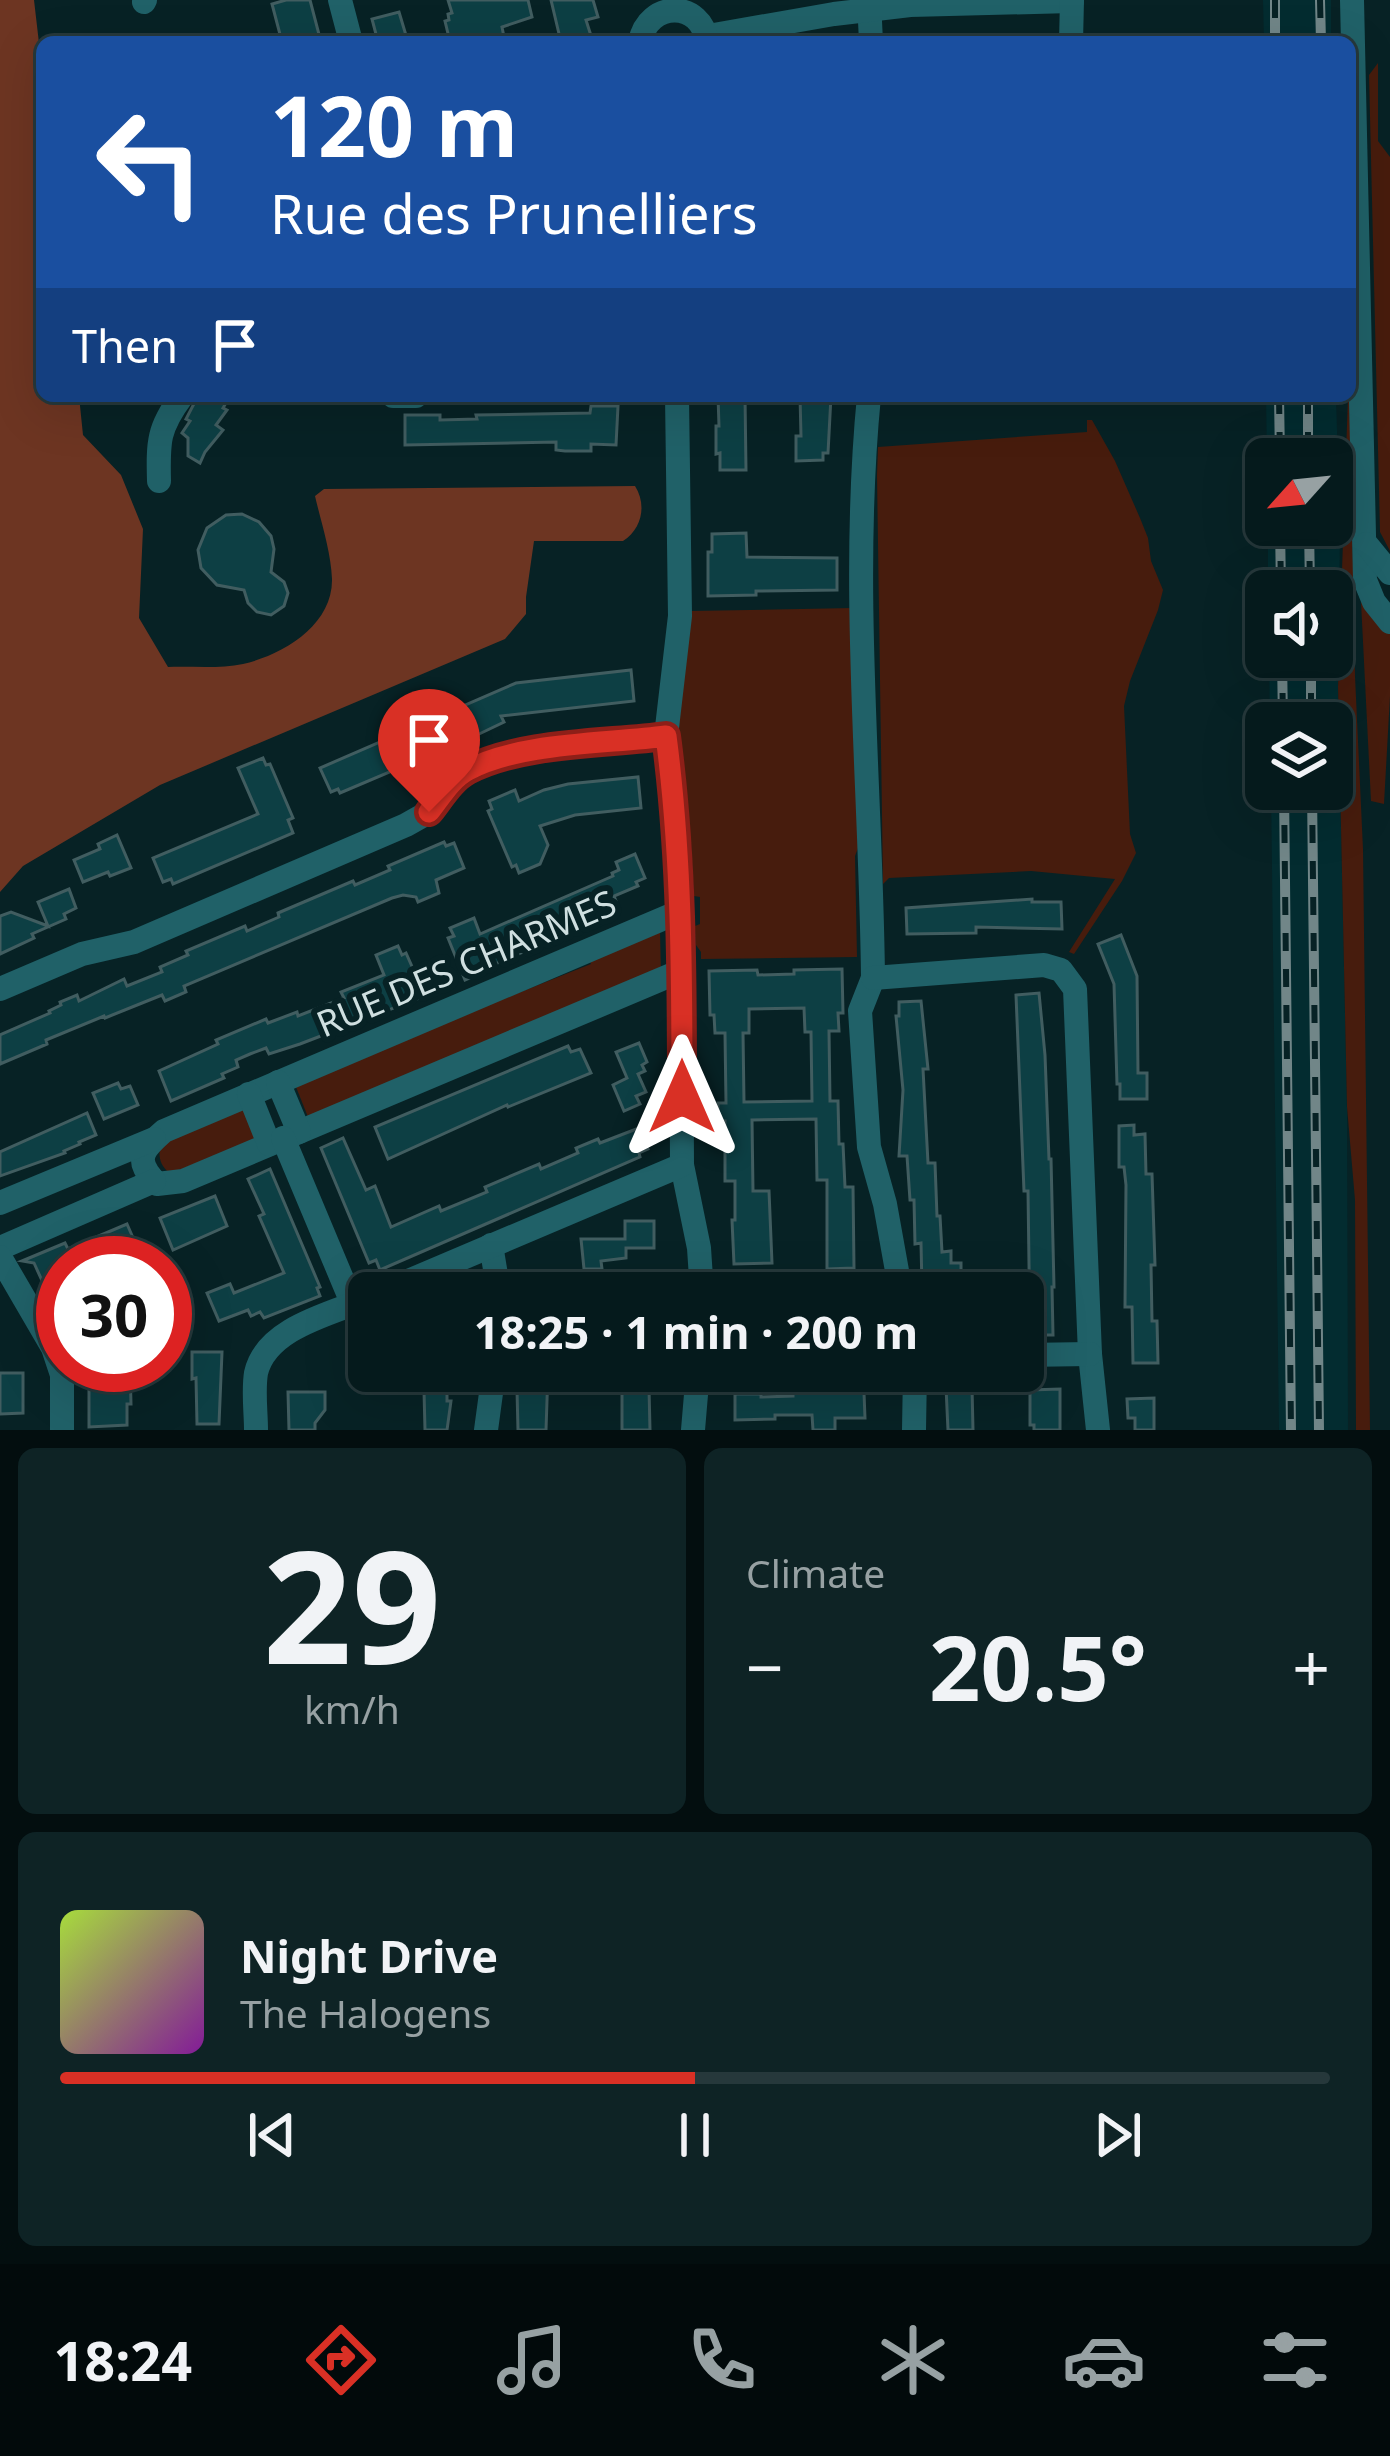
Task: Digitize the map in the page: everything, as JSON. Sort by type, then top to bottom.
[{"type":"street","points":[[340,0],[350,36]]},
{"type":"street","points":[[1352,0],[1353,36]]},
{"type":"street","points":[[722,36],[869,4],[1072,1],[1071,36]]},
{"type":"street","points":[[642,36],[654,15],[676,4],[699,20],[707,36]]},
{"type":"street","points":[[869,4],[871,36]]},
{"type":"street","points":[[1356,155],[1365,580],[1390,622]]},
{"type":"street","points":[[159,481],[158,436],[178,402]]},
{"type":"street","points":[[677,402],[680,616],[666,736],[682,911],[682,1165],[701,1272]]},
{"type":"street","points":[[869,402],[861,494],[873,978],[860,1011],[868,1147],[897,1272]]},
{"type":"street","points":[[1366,544],[1390,573]]},
{"type":"street","points":[[0,989],[82,953],[134,941],[406,825],[429,812],[468,770],[516,752],[666,736]]},
{"type":"street","name":"RUE DES CHARMES","points":[[0,1203],[682,911]]},
{"type":"street","points":[[873,978],[1044,965],[1061,970],[1075,988],[1090,1354],[1098,1430]]},
{"type":"street","points":[[156,1138],[144,1149],[143,1166],[158,1184],[183,1181],[682,970]]},
{"type":"street","points":[[278,1082],[283,1138]]},
{"type":"street","points":[[249,1094],[283,1138],[348,1274]]},
{"type":"street","points":[[429,1272],[682,1165]]},
{"type":"street","points":[[62,1430],[62,1375],[53,1348],[0,1253],[154,1180]]},
{"type":"street","points":[[491,1245],[496,1272]]},
{"type":"street","points":[[256,1430],[256,1376],[263,1355],[278,1336],[348,1306]]},
{"type":"street","points":[[1044,1355],[1090,1354]]},
{"type":"street","points":[[486,1430],[491,1392]]},
{"type":"street","points":[[693,1430],[696,1392]]},
{"type":"street","points":[[914,1392],[914,1430]]},
{"type":"shaded area","points":[[0,0],[34,0],[38,36],[36,402],[80,402],[83,435],[121,475],[143,529],[139,618],[168,667],[258,660],[289,645],[315,624],[330,595],[332,579],[315,496],[324,489],[635,486],[641,509],[635,530],[623,541],[534,541],[526,614],[505,639],[160,785],[23,866],[0,892]]},
{"type":"shaded area","points":[[1263,0],[1331,0],[1331,36],[1264,36]]},
{"type":"shaded area","points":[[1378,63],[1378,141],[1390,157],[1390,551],[1380,532],[1369,75]]},
{"type":"shaded area","points":[[1266,402],[1336,402],[1337,438],[1267,438]]},
{"type":"shaded area","points":[[1348,402],[1351,438],[1347,438]]},
{"type":"shaded area","points":[[1087,420],[1092,420],[1115,461],[1148,538],[1163,590],[1124,706],[1130,834],[1136,853],[1074,954],[1069,952],[1115,879],[1031,871],[889,878],[883,884],[877,475],[878,447],[1087,432]]},
{"type":"shaded area","points":[[1268,546],[1340,546],[1340,570],[1268,570]]},
{"type":"shaded area","points":[[1343,546],[1353,546],[1363,849],[1370,1430],[1356,1430],[1355,1200],[1347,1107],[1341,810],[1353,810],[1353,702],[1338,702],[1338,678],[1353,678],[1353,570],[1342,570]]},
{"type":"shaded area","points":[[1362,594],[1390,633],[1384,804],[1371,801]]},
{"type":"shaded area","points":[[853,608],[857,957],[701,959],[695,926],[700,924],[700,897],[694,896],[677,732],[691,611]]},
{"type":"shaded area","points":[[1269,678],[1338,678],[1338,702],[1270,702]]},
{"type":"shaded area","points":[[1271,810],[1341,810],[1348,1430],[1279,1430]]},
{"type":"shaded area","points":[[660,931],[661,973],[310,1122],[294,1082],[591,964],[588,957]]},
{"type":"shaded area","points":[[242,1103],[260,1144],[169,1173],[166,1170],[160,1159],[161,1142]]},
{"type":"building","points":[[310,0],[319,36],[280,36],[272,4]]},
{"type":"building","points":[[448,0],[528,0],[532,17],[502,27],[504,36],[449,36],[445,21],[452,13]]},
{"type":"building","points":[[551,0],[593,0],[598,17],[586,20],[591,36],[560,36]]},
{"type":"building","points":[[399,12],[406,36],[376,36],[372,19]]},
{"type":"building","points":[[195,402],[226,402],[223,408],[227,410],[216,425],[223,430],[200,463],[188,456],[188,438],[182,433],[190,421],[186,419]]},
{"type":"building","points":[[718,402],[745,402],[746,470],[720,470],[720,453],[716,454]]},
{"type":"building","points":[[800,402],[831,402],[828,453],[823,453],[823,460],[796,461],[796,436],[801,436]]},
{"type":"building","points":[[591,406],[618,406],[616,445],[591,444],[591,451],[565,451],[556,450],[556,442],[405,445],[405,415],[477,419],[476,415],[590,413]]},
{"type":"building","points":[[242,514],[259,522],[271,536],[271,572],[284,582],[288,593],[284,606],[271,615],[257,612],[244,590],[217,585],[201,568],[198,550],[207,528],[226,515]]},
{"type":"building","points":[[746,533],[747,557],[837,558],[837,590],[708,596],[712,534]]},
{"type":"building","points":[[631,670],[634,701],[501,716],[504,722],[477,735],[390,766],[392,771],[340,793],[338,789],[331,792],[320,768],[516,683]]},
{"type":"building","points":[[263,758],[293,818],[288,820],[293,833],[173,884],[171,879],[163,882],[153,858],[258,814],[238,768]]},
{"type":"building","points":[[638,777],[641,808],[575,815],[540,826],[548,845],[540,864],[519,873],[516,865],[512,867],[488,811],[492,809],[489,801],[515,790],[519,801],[568,784]]},
{"type":"building","points":[[117,835],[131,868],[83,882],[74,860]]},
{"type":"building","points":[[444,842],[446,846],[454,843],[464,868],[436,880],[439,893],[418,902],[416,897],[403,895],[392,898],[184,986],[186,992],[165,1001],[162,995],[104,1016],[0,1064],[0,1035],[50,1013],[60,1002],[77,995],[79,1001],[124,979],[127,986],[162,972],[160,967],[188,955],[186,951],[245,926],[247,931],[279,917],[278,913],[353,881],[355,885]]},
{"type":"building","points":[[635,854],[645,878],[614,896],[616,901],[609,909],[587,918],[589,924],[465,980],[448,938],[454,936],[450,928],[474,918],[480,934],[613,876],[619,870],[616,862]]},
{"type":"building","points":[[69,889],[76,908],[64,914],[66,919],[0,954],[0,916],[11,912],[48,926],[38,902]]},
{"type":"building","points":[[1032,899],[1061,902],[1062,929],[976,927],[976,933],[907,934],[906,908]]},
{"type":"building","points":[[1121,935],[1137,976],[1138,1073],[1147,1073],[1147,1099],[1120,1099],[1117,1084],[1114,984],[1098,944]]},
{"type":"building","points":[[398,946],[402,955],[406,953],[425,996],[300,1044],[269,1054],[266,1048],[250,1054],[236,1060],[238,1067],[222,1074],[224,1078],[171,1101],[159,1071],[266,1019],[268,1023],[297,1012],[298,1016],[344,998],[341,992],[384,975],[376,955]]},
{"type":"building","points":[[842,969],[843,1013],[838,1013],[839,1031],[829,1031],[830,1101],[838,1101],[845,1187],[853,1187],[854,1268],[827,1269],[827,1180],[817,1180],[816,1119],[752,1120],[753,1191],[769,1191],[772,1263],[734,1264],[735,1181],[725,1181],[725,1121],[718,1121],[718,1103],[726,1103],[725,1033],[715,1033],[714,1015],[710,1015],[709,971],[757,970],[758,975],[794,974],[794,970]],"holes":[[[804,1008],[805,1032],[811,1032],[812,1101],[744,1102],[743,1033],[749,1033],[749,1009]]]},
{"type":"building","points":[[1039,993],[1051,1159],[1053,1335],[1044,1335],[1044,1272],[1029,1272],[1016,995]]},
{"type":"building","points":[[921,1001],[928,1069],[923,1069],[928,1163],[935,1163],[942,1252],[951,1251],[951,1263],[961,1263],[961,1272],[922,1272],[921,1243],[915,1244],[907,1156],[899,1156],[903,1090],[896,1016],[899,1002]]},
{"type":"building","points":[[639,1043],[647,1062],[642,1065],[645,1071],[638,1074],[646,1092],[636,1096],[640,1104],[624,1111],[613,1085],[627,1078],[616,1052]]},
{"type":"building","points":[[568,1046],[571,1052],[580,1049],[591,1073],[388,1159],[375,1127]]},
{"type":"building","points":[[118,1083],[121,1089],[130,1086],[138,1105],[104,1119],[93,1093]]},
{"type":"building","points":[[87,1113],[96,1135],[65,1153],[0,1176],[0,1152]]},
{"type":"building","points":[[1134,1125],[1134,1135],[1145,1134],[1146,1174],[1152,1174],[1152,1321],[1157,1321],[1158,1363],[1133,1363],[1132,1307],[1125,1307],[1126,1185],[1124,1167],[1119,1167],[1119,1126]]},
{"type":"building","points":[[639,1128],[648,1149],[640,1157],[380,1270],[376,1260],[369,1263],[321,1148],[343,1138],[366,1190],[375,1186],[391,1227],[487,1192],[485,1187],[539,1164],[541,1169],[598,1139],[600,1143]]},
{"type":"building","points":[[270,1169],[320,1296],[264,1318],[260,1312],[251,1316],[248,1310],[219,1321],[207,1293],[230,1284],[234,1293],[284,1273],[248,1179]]},
{"type":"building","points":[[215,1196],[227,1226],[192,1242],[192,1236],[167,1236],[160,1218]]},
{"type":"building","points":[[625,1221],[654,1221],[654,1248],[626,1248],[626,1258],[601,1261],[602,1269],[584,1269],[581,1239],[625,1239]]},
{"type":"building","points":[[127,1224],[132,1236],[99,1236]]},
{"type":"building","points":[[192,1352],[222,1352],[219,1424],[197,1424],[196,1378],[192,1379]]},
{"type":"building","points":[[0,1373],[23,1373],[23,1413],[0,1414]]},
{"type":"building","points":[[1060,1389],[1060,1430],[1034,1430],[1030,1425],[1030,1392]]},
{"type":"building","points":[[89,1392],[131,1392],[127,1425],[89,1427]]},
{"type":"building","points":[[288,1392],[325,1392],[325,1410],[315,1430],[289,1430]]},
{"type":"building","points":[[424,1392],[447,1392],[447,1401],[451,1401],[447,1430],[425,1430]]},
{"type":"building","points":[[517,1392],[547,1392],[546,1430],[518,1430]]},
{"type":"building","points":[[622,1392],[649,1392],[650,1430],[622,1430]]},
{"type":"building","points":[[793,1392],[864,1393],[865,1418],[835,1418],[835,1430],[813,1430],[812,1415],[735,1420],[735,1394],[793,1396]]},
{"type":"building","points":[[946,1392],[972,1392],[973,1430],[948,1430]]},
{"type":"building","points":[[1154,1398],[1154,1430],[1135,1430],[1135,1418],[1128,1418],[1127,1399]]},
{"type":"railway","points":[[1275,0],[1275,36]]},
{"type":"railway","points":[[1320,0],[1321,36]]},
{"type":"railway","points":[[1279,402],[1280,438]]},
{"type":"railway","points":[[1308,402],[1308,438]]},
{"type":"railway","points":[[1280,546],[1281,570]]},
{"type":"railway","points":[[1309,546],[1310,570]]},
{"type":"railway","points":[[1282,678],[1283,702]]},
{"type":"railway","points":[[1311,678],[1311,702]]},
{"type":"railway","points":[[1284,810],[1291,1430]]},
{"type":"railway","points":[[1312,810],[1319,1430]]},
{"type":"route","points":[[429,812],[468,770],[516,752],[666,736],[682,911],[682,1097]]}]
